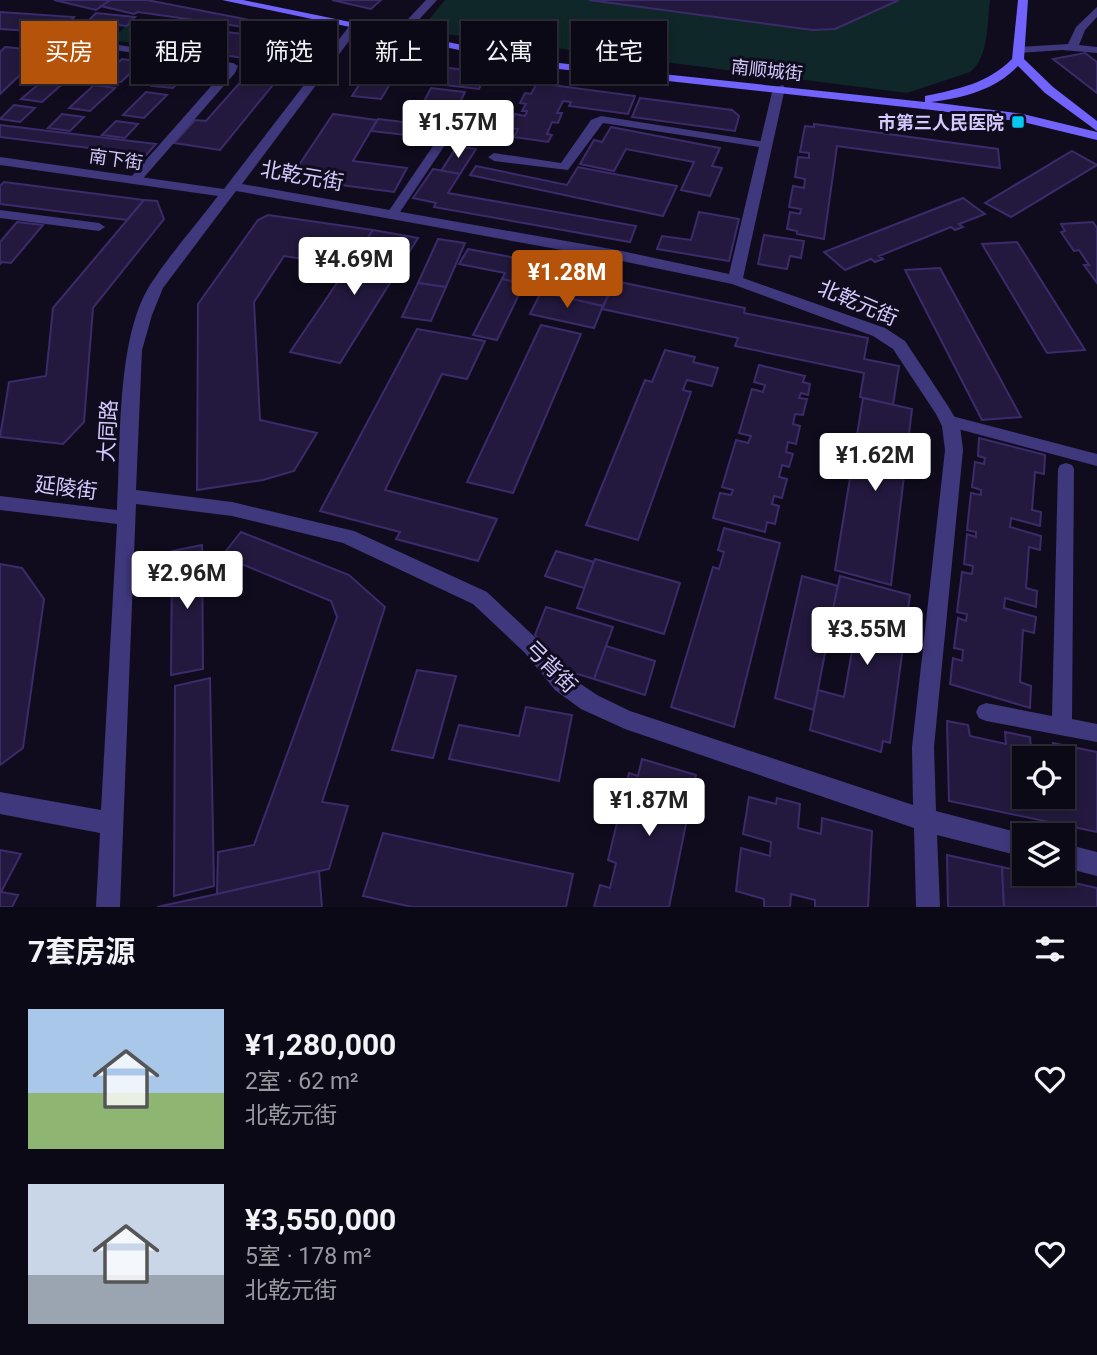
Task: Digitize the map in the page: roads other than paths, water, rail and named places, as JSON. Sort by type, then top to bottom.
[{"type":"street","name":"南顺城街","points":[[227,0],[351,26]]},
{"type":"street","points":[[412,21],[432,0]]},
{"type":"street","points":[[905,103],[974,90],[997,79],[1018,55],[1023,0]]},
{"type":"street","points":[[1072,47],[1080,29],[1097,10]]},
{"type":"street","name":"大同路","points":[[108,907],[134,350],[156,287],[351,31]]},
{"type":"street","name":"南顺城街","points":[[447,46],[540,64],[779,88],[1023,118],[1097,136]]},
{"type":"street","points":[[1018,55],[1072,47],[1097,50]]},
{"type":"street","points":[[1018,55],[1049,90],[1097,127]]},
{"type":"street","points":[[735,280],[779,88]]},
{"type":"street","name":"南下街","points":[[0,161],[230,190]]},
{"type":"street","name":"北乾元街","points":[[230,190],[392,215],[617,255],[735,280],[879,332],[899,345],[948,421],[954,450],[923,747],[928,907]]},
{"type":"street","name":"弓背街","points":[[128,496],[232,509],[347,536],[480,598],[532,647],[562,683],[589,702],[625,719],[925,820],[1012,842]]},
{"type":"street","name":"延陵街","points":[[0,503],[126,517]]},
{"type":"street","points":[[0,803],[112,824]]},
{"type":"street","points":[[1075,858],[1097,864]]},
{"type":"lane","points":[[117,48],[233,66],[231,72],[135,180]]},
{"type":"lane","points":[[494,157],[564,167],[595,122],[601,119],[766,145]]},
{"type":"lane","points":[[392,215],[439,145]]},
{"type":"lane","points":[[0,214],[99,227]]},
{"type":"lane","points":[[948,421],[1097,460]]},
{"type":"lane","points":[[1062,726],[1066,469]]},
{"type":"lane","points":[[986,712],[1097,733]]},
{"type":"place","name":"市第三人民医院","points":[[1018,122]]}]
